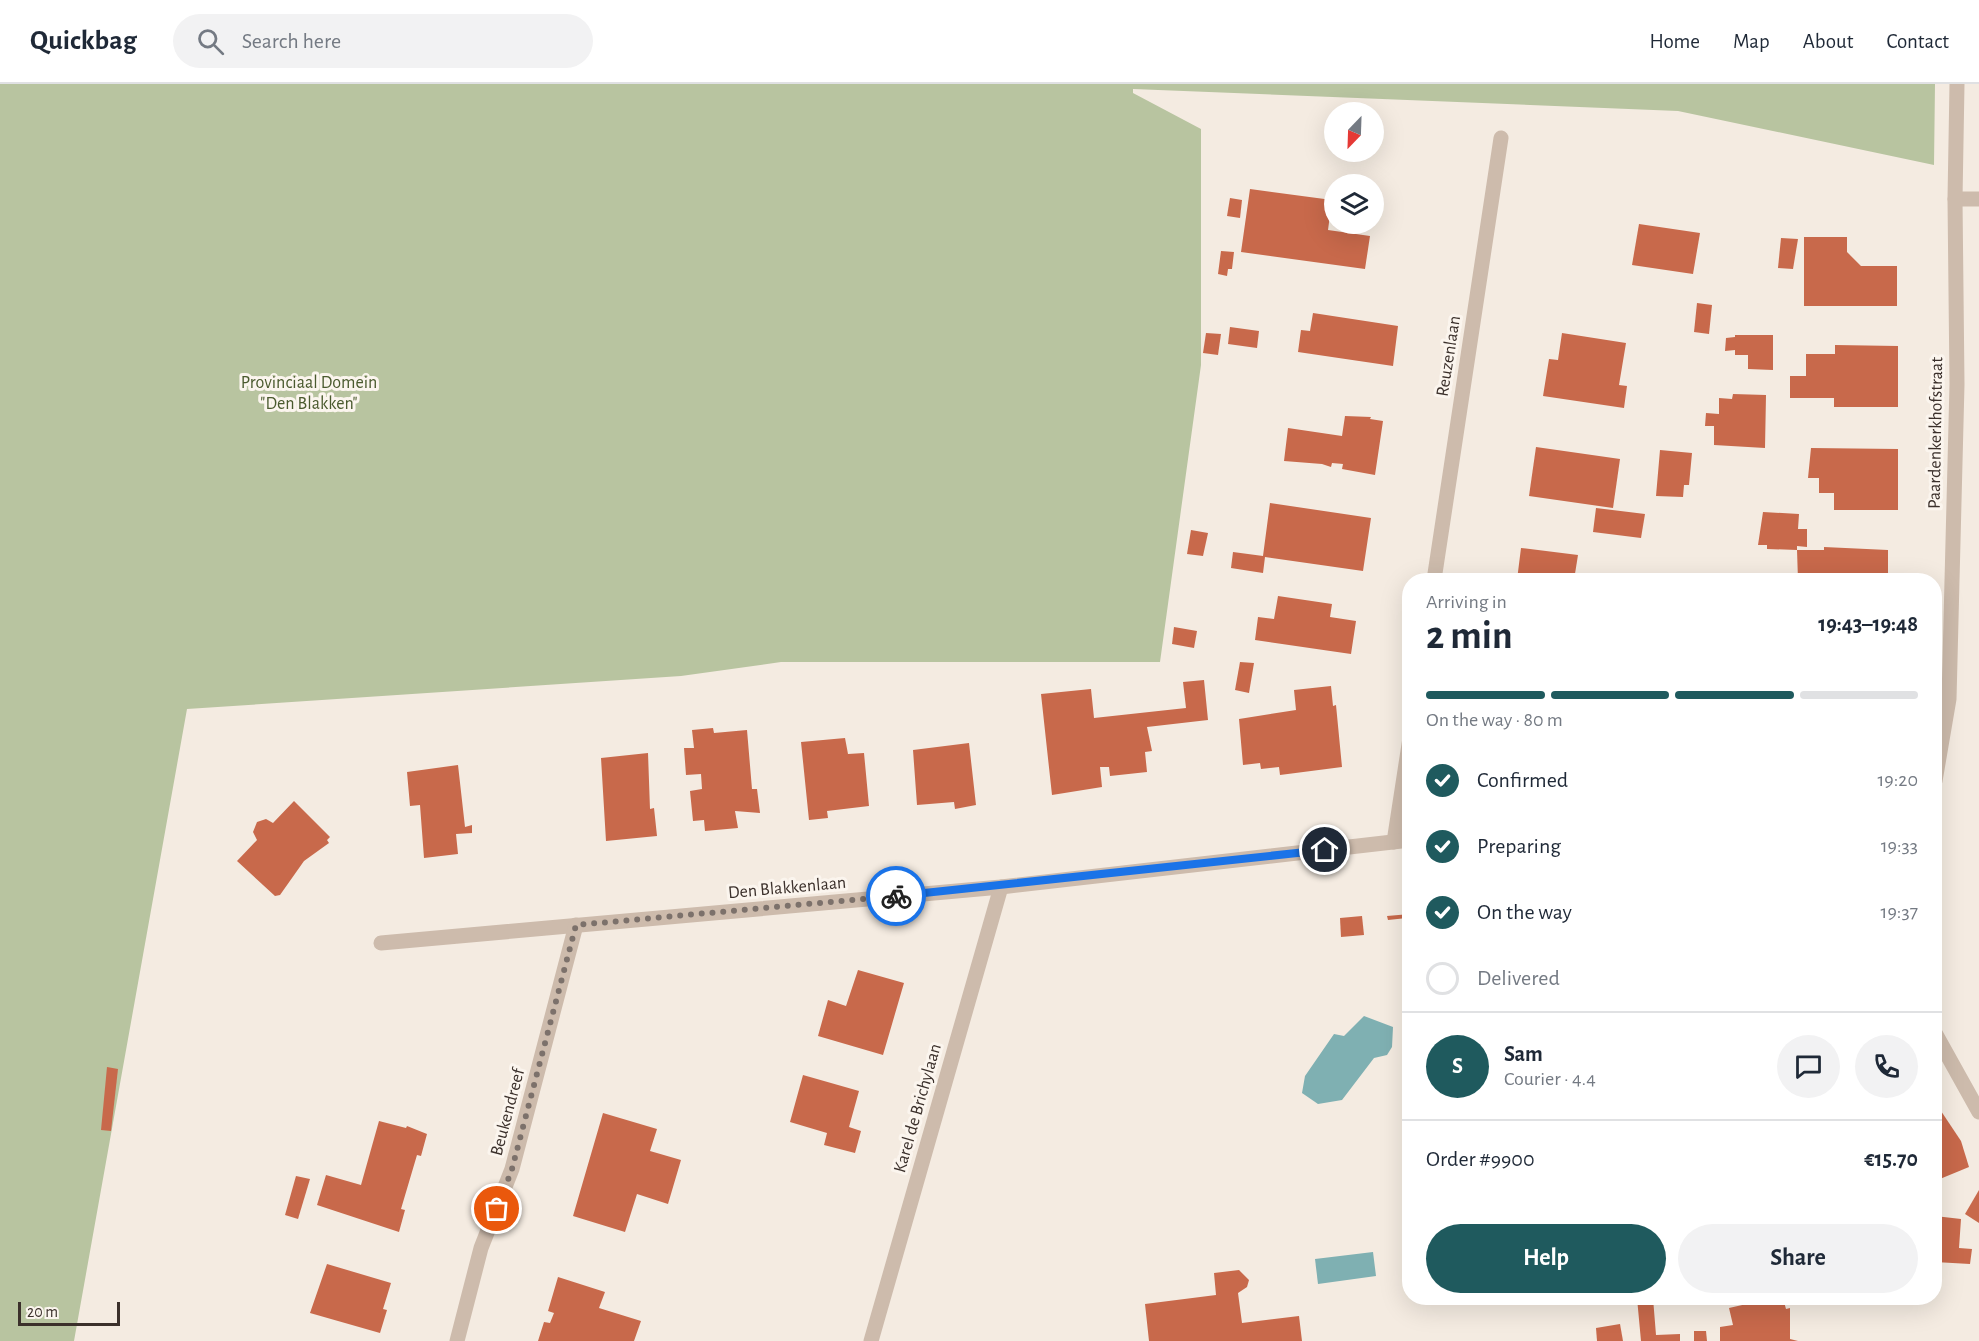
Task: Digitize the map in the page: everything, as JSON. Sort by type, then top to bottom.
[{"type":"street","name":"Paardenkerkhofstraat","points":[[1942,740],[1949,699],[1957,384],[1955,199],[1957,84]]},
{"type":"street","name":"Reuzenlaan","points":[[1435,573],[1501,138]]},
{"type":"street","points":[[1955,199],[1979,199]]},
{"type":"street","points":[[1394,842],[1402,790]]},
{"type":"street","name":"Den Blakkenlaan","points":[[381,943],[1001,887],[1402,841]]},
{"type":"street","name":"Karel de Brichylaan","points":[[871,1341],[1001,887]]},
{"type":"street","name":"Beukendreef","points":[[457,1341],[482,1248],[512,1169],[576,925]]},
{"type":"street","points":[[1942,1046],[1979,1112]]},
{"type":"green space","name":"Provinciaal Domein \"Den Blakken\"","points":[[0,84],[1935,84],[1934,165],[1678,111],[1133,89],[1133,93],[1201,129],[1201,365],[1160,662],[781,662],[681,676],[187,709],[74,1341],[0,1341]]},
{"type":"water","points":[[1364,1016],[1393,1027],[1392,1047],[1387,1055],[1374,1058],[1342,1100],[1318,1104],[1302,1093],[1305,1076],[1334,1034],[1344,1036]]},
{"type":"water","points":[[1373,1252],[1376,1276],[1318,1284],[1315,1259]]},
{"type":"building","points":[[1250,189],[1324,199],[1324,234],[1370,236],[1365,269],[1241,252]]},
{"type":"building","points":[[1230,198],[1242,200],[1240,218],[1227,216]]},
{"type":"building","points":[[1639,224],[1700,233],[1693,274],[1632,265]]},
{"type":"building","points":[[1804,237],[1847,237],[1847,252],[1861,266],[1897,266],[1897,306],[1804,306]]},
{"type":"building","points":[[1781,238],[1798,239],[1793,269],[1778,268]]},
{"type":"building","points":[[1221,251],[1234,252],[1232,269],[1228,269],[1227,276],[1218,274]]},
{"type":"building","points":[[1697,303],[1712,305],[1709,334],[1694,332]]},
{"type":"building","points":[[1313,313],[1398,326],[1393,366],[1298,352],[1301,330],[1310,331]]},
{"type":"building","points":[[1230,327],[1259,331],[1257,348],[1228,344]]},
{"type":"building","points":[[1206,333],[1221,334],[1218,355],[1203,353]]},
{"type":"building","points":[[1562,333],[1626,343],[1619,385],[1627,386],[1624,408],[1543,396],[1549,359],[1558,360]]},
{"type":"building","points":[[1735,335],[1773,335],[1773,370],[1748,369],[1748,355],[1735,355],[1735,350],[1725,351],[1726,338],[1735,337]]},
{"type":"building","points":[[1835,345],[1898,346],[1898,407],[1834,407],[1834,398],[1790,398],[1790,376],[1806,376],[1806,354],[1835,354]]},
{"type":"building","points":[[1733,394],[1766,395],[1765,448],[1714,445],[1714,426],[1705,426],[1706,413],[1719,414],[1719,398],[1732,399]]},
{"type":"building","points":[[1345,416],[1371,417],[1370,419],[1383,421],[1375,475],[1342,469],[1343,464],[1332,463],[1331,467],[1322,464],[1284,461],[1288,428],[1342,436]]},
{"type":"building","points":[[1536,447],[1620,459],[1613,508],[1529,496]]},
{"type":"building","points":[[1811,448],[1898,449],[1898,510],[1834,510],[1834,493],[1819,493],[1819,478],[1808,478]]},
{"type":"building","points":[[1660,450],[1692,453],[1689,485],[1684,485],[1683,497],[1656,496]]},
{"type":"building","points":[[1270,503],[1371,518],[1363,571],[1265,557],[1263,573],[1231,568],[1233,552],[1263,556]]},
{"type":"building","points":[[1596,508],[1645,514],[1641,538],[1593,532]]},
{"type":"building","points":[[1763,512],[1799,514],[1798,529],[1807,529],[1807,547],[1797,546],[1797,550],[1767,549],[1767,545],[1758,545]]},
{"type":"building","points":[[1191,530],[1208,533],[1203,556],[1187,554]]},
{"type":"building","points":[[1824,547],[1888,550],[1888,573],[1798,573],[1797,550],[1824,550]]},
{"type":"building","points":[[1521,548],[1578,555],[1575,573],[1518,573]]},
{"type":"building","points":[[1278,596],[1332,604],[1330,617],[1356,621],[1351,654],[1255,640],[1258,617],[1274,619]]},
{"type":"building","points":[[1174,627],[1197,631],[1194,648],[1172,644]]},
{"type":"building","points":[[1240,662],[1254,663],[1249,693],[1235,690]]},
{"type":"building","points":[[1204,680],[1208,720],[1147,727],[1152,751],[1145,752],[1147,772],[1110,776],[1109,767],[1100,767],[1102,787],[1052,795],[1041,694],[1091,689],[1094,718],[1186,708],[1183,682]]},
{"type":"building","points":[[1331,686],[1333,706],[1336,705],[1342,767],[1280,775],[1279,767],[1261,769],[1260,763],[1243,765],[1239,719],[1296,710],[1294,690]]},
{"type":"building","points":[[713,728],[714,733],[747,730],[752,789],[757,789],[760,813],[735,811],[738,828],[705,831],[704,820],[693,821],[690,791],[702,789],[701,774],[686,775],[684,748],[694,748],[692,730]]},
{"type":"building","points":[[845,738],[848,754],[864,753],[869,806],[827,811],[828,818],[809,820],[801,742]]},
{"type":"building","points":[[969,743],[976,805],[955,809],[954,802],[917,805],[913,750]]},
{"type":"building","points":[[648,753],[650,809],[654,808],[657,836],[606,841],[601,758]]},
{"type":"building","points":[[458,765],[465,827],[472,825],[472,833],[456,834],[458,854],[424,858],[420,805],[410,806],[407,772]]},
{"type":"building","points":[[294,801],[330,837],[327,840],[329,843],[304,861],[280,895],[275,896],[237,861],[257,840],[253,832],[257,822],[266,819],[273,823]]},
{"type":"building","points":[[1402,915],[1402,919],[1388,920],[1387,916]]},
{"type":"building","points":[[1362,916],[1364,935],[1341,937],[1340,918]]},
{"type":"building","points":[[858,970],[904,983],[883,1055],[818,1036],[828,1000],[846,1006]]},
{"type":"building","points":[[107,1067],[118,1069],[111,1131],[101,1130]]},
{"type":"building","points":[[803,1075],[859,1091],[849,1127],[861,1131],[855,1153],[824,1145],[827,1133],[790,1122]]},
{"type":"building","points":[[1942,1112],[1961,1141],[1969,1167],[1942,1178]]},
{"type":"building","points":[[603,1113],[657,1129],[650,1151],[681,1160],[668,1204],[637,1194],[625,1232],[573,1216]]},
{"type":"building","points":[[379,1121],[406,1128],[407,1126],[427,1134],[421,1156],[417,1155],[401,1209],[405,1210],[399,1232],[317,1205],[326,1175],[361,1185]]},
{"type":"building","points":[[296,1176],[310,1179],[298,1219],[285,1215]]},
{"type":"building","points":[[1979,1190],[1979,1223],[1965,1214]]},
{"type":"building","points":[[1942,1217],[1961,1219],[1959,1248],[1972,1249],[1970,1264],[1942,1262]]},
{"type":"building","points":[[327,1264],[391,1283],[383,1309],[387,1310],[380,1333],[310,1313]]},
{"type":"building","points":[[1239,1270],[1249,1280],[1247,1287],[1238,1293],[1242,1323],[1299,1316],[1302,1341],[1149,1341],[1145,1304],[1216,1295],[1214,1273]]},
{"type":"building","points":[[558,1277],[605,1292],[599,1308],[641,1321],[634,1341],[538,1341],[544,1322],[550,1323],[554,1313],[548,1311]]},
{"type":"building","points":[[1638,1305],[1654,1305],[1656,1335],[1680,1334],[1680,1341],[1641,1341]]},
{"type":"building","points":[[1742,1305],[1785,1305],[1786,1309],[1790,1308],[1790,1339],[1798,1341],[1720,1341],[1720,1327],[1733,1325],[1729,1308]]},
{"type":"building","points":[[1620,1324],[1623,1341],[1597,1341],[1596,1328]]},
{"type":"building","points":[[1694,1331],[1706,1331],[1707,1341],[1694,1341]]},
{"type":"way so far","points":[[497,1209],[512,1169],[576,925],[896,896]]},
{"type":"route","points":[[896,896],[1001,887],[1325,850]]}]
